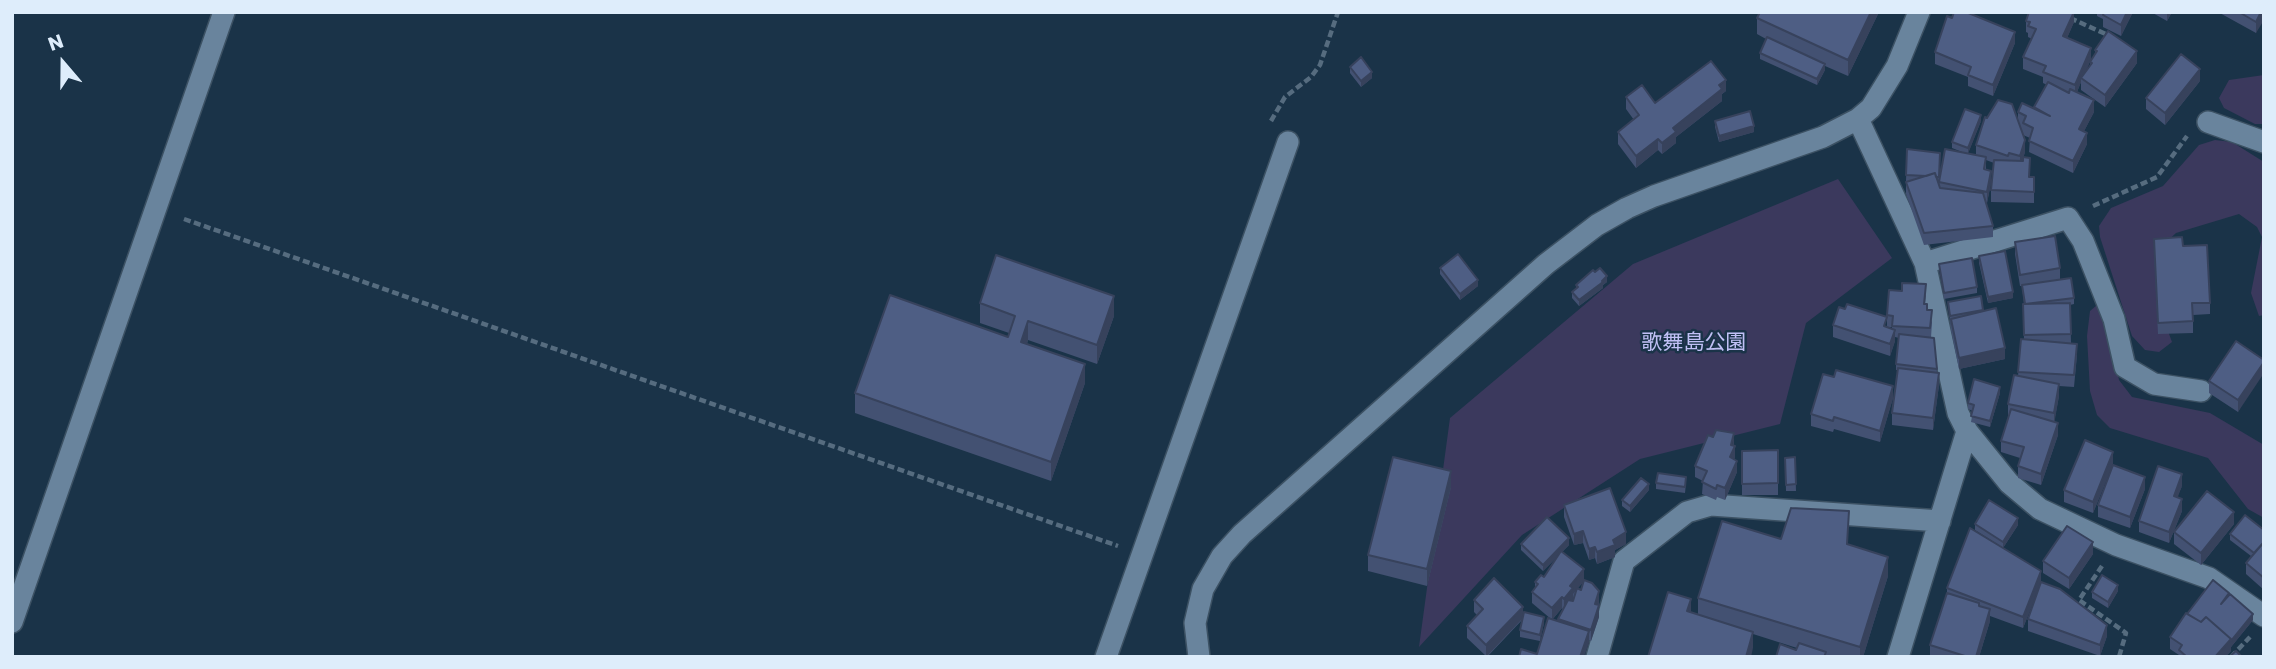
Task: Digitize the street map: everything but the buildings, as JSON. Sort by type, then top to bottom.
[{"type":"street","points":[[12,622],[224,12]]},
{"type":"street","points":[[1199,657],[1195,623],[1199,606],[1211,573],[1242,534],[1572,243],[1627,208],[1664,192],[1823,137],[1858,119],[1871,108],[1897,66],[1919,12]]},
{"type":"street","points":[[1858,119],[1925,263],[1958,413],[1967,431],[2009,483],[2040,509],[2116,545],[2209,578],[2264,616]]},
{"type":"street","points":[[2208,122],[2264,142]]},
{"type":"street","points":[[1106,657],[1288,142]]},
{"type":"street","points":[[1925,263],[2068,218],[2084,241],[2114,319],[2125,367],[2154,384],[2201,391]]},
{"type":"street","points":[[1898,657],[1967,431]]},
{"type":"street","points":[[1597,657],[1624,561],[1687,512],[1712,505],[1940,521]]},
{"type":"path","points":[[1271,122],[1285,97],[1311,77],[1320,65],[1339,12]]},
{"type":"path","points":[[2067,17],[2100,30],[2119,42]]},
{"type":"path","points":[[2068,218],[2157,177],[2197,122],[2208,122]]},
{"type":"path","points":[[184,219],[1120,547]]},
{"type":"path","points":[[2116,545],[2079,600],[2126,633],[2119,657]]},
{"type":"green space","points":[[2264,75],[2264,124],[2255,124],[2224,108],[2219,98],[2229,80]]},
{"type":"green space","points":[[2215,140],[2232,142],[2264,162],[2264,315],[2259,316],[2251,293],[2262,237],[2257,227],[2239,214],[2176,233],[2161,247],[2165,323],[2172,342],[2159,352],[2145,350],[2132,336],[2100,237],[2099,226],[2111,208],[2163,186],[2199,145]]},
{"type":"green space","name":"歌舞島公園","points":[[1838,179],[1892,258],[1806,323],[1780,424],[1640,459],[1522,535],[1419,647],[1450,418],[1633,264]]},
{"type":"green space","points":[[2097,305],[2108,319],[2119,380],[2132,397],[2210,413],[2264,445],[2264,518],[2248,509],[2208,458],[2110,428],[2097,415],[2090,391],[2087,336],[2090,311]]}]
